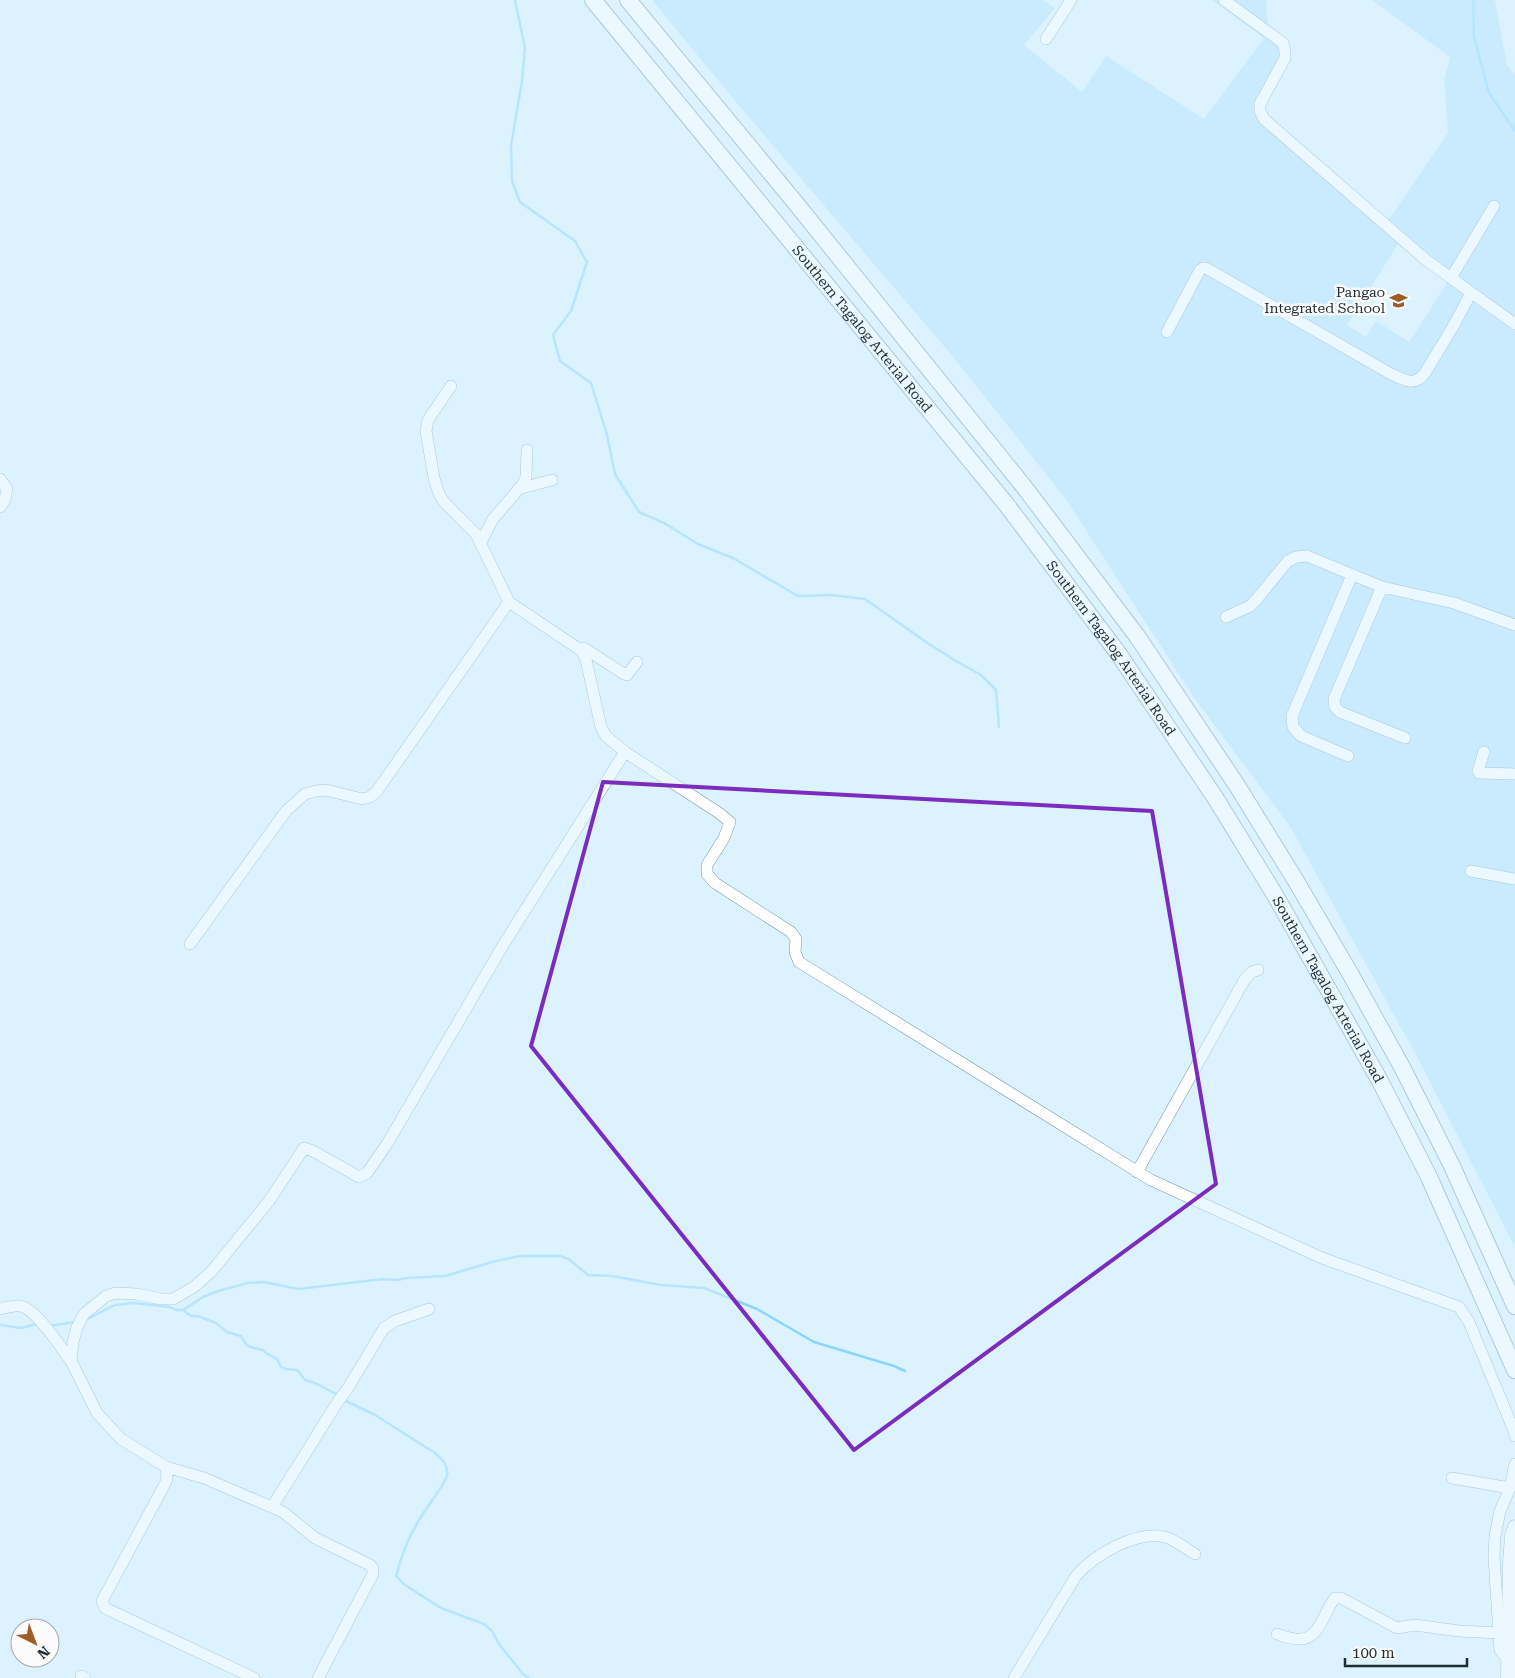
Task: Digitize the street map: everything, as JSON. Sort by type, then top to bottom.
[{"type":"highway","name":"Southern Tagalog Arterial Road","points":[[593,0],[1006,504],[1118,653],[1216,799],[1270,887],[1380,1081],[1429,1177],[1515,1370]]},
{"type":"highway","name":"Southern Tagalog Arterial Road","points":[[628,0],[794,201],[1025,488],[1137,636],[1236,784],[1351,975],[1403,1070],[1452,1166],[1515,1306]]},
{"type":"main road","points":[[1510,1670],[1510,1562],[1512,1536],[1515,1528]]},
{"type":"street","points":[[1046,39],[1071,0]]},
{"type":"street","points":[[1224,0],[1283,43],[1285,58],[1260,104],[1260,111],[1264,119],[1426,260],[1515,324]]},
{"type":"street","points":[[1451,278],[1494,206]]},
{"type":"street","points":[[1167,332],[1200,270],[1206,268],[1391,374],[1402,379],[1415,381],[1425,373],[1472,293]]},
{"type":"street","points":[[451,386],[431,415],[426,431],[434,478],[439,494],[444,502],[472,528],[481,542],[509,602],[582,651],[586,660],[601,727],[606,736],[625,752],[730,822],[724,838],[707,865],[707,874],[715,883],[791,932],[796,938],[795,952],[799,962],[1151,1180],[1322,1258],[1459,1307],[1469,1322],[1515,1436]]},
{"type":"street","points":[[481,542],[493,520],[526,477],[527,450]]},
{"type":"street","points":[[0,478],[7,488],[5,500],[0,507]]},
{"type":"street","points":[[518,489],[552,480]]},
{"type":"street","points":[[1226,617],[1250,606],[1288,561],[1296,557],[1307,556],[1382,587],[1454,603],[1515,625]]},
{"type":"street","points":[[1348,756],[1300,736],[1293,727],[1292,716],[1352,575]]},
{"type":"street","points":[[1382,587],[1334,699],[1335,707],[1340,712],[1405,738]]},
{"type":"street","points":[[190,944],[286,811],[305,794],[326,790],[362,798],[370,797],[377,791],[509,602]]},
{"type":"street","points":[[582,651],[584,648],[627,675],[637,662]]},
{"type":"street","points":[[72,1361],[73,1342],[77,1327],[84,1314],[106,1296],[116,1293],[137,1294],[167,1300],[177,1297],[200,1282],[211,1272],[269,1201],[304,1148],[359,1176],[367,1173],[387,1144],[505,942],[625,752]]},
{"type":"street","points":[[1484,752],[1479,773],[1515,774]]},
{"type":"street","points":[[1472,871],[1515,879]]},
{"type":"street","points":[[1137,1172],[1245,979],[1252,972],[1258,970]]},
{"type":"street","points":[[0,1309],[19,1305],[28,1309],[36,1316],[72,1361],[86,1393],[100,1416],[121,1439],[166,1467],[204,1478],[283,1512],[315,1538],[370,1565],[373,1569],[373,1574],[318,1678]]},
{"type":"street","points":[[272,1507],[384,1328],[430,1309]]},
{"type":"street","points":[[1510,1670],[1500,1650],[1494,1557],[1495,1536],[1500,1511],[1510,1488],[1515,1464]]},
{"type":"street","points":[[166,1467],[166,1482],[102,1601],[103,1605],[109,1610],[254,1678]]},
{"type":"street","points":[[1452,1478],[1510,1488]]},
{"type":"street","points":[[1014,1678],[1076,1576],[1087,1565],[1118,1545],[1143,1536],[1165,1537],[1195,1554]]},
{"type":"street","points":[[1277,1634],[1299,1640],[1309,1638],[1315,1633],[1329,1605],[1335,1598],[1341,1598],[1397,1628],[1415,1624],[1459,1631],[1499,1633]]},
{"type":"highlighted area","points":[[603,782],[1152,811],[1216,1184],[854,1450],[531,1046]]},
{"type":"shaded area","points":[[652,0],[1043,0],[1055,8],[1024,45],[1082,92],[1106,56],[1204,119],[1264,38],[1212,0],[1266,0],[1268,27],[1290,45],[1291,56],[1265,106],[1269,118],[1387,222],[1448,133],[1444,80],[1450,57],[1372,0],[1495,0],[1507,65],[1515,76],[1515,1247],[1416,1055],[1291,828],[1195,699],[1065,498],[954,358],[746,114]],"holes":[[[1398,244],[1449,280],[1409,342],[1376,321],[1366,337],[1347,325]]]},
{"type":"waterway","points":[[515,0],[525,48],[522,81],[511,146],[512,181],[520,202],[575,241],[587,262],[571,311],[553,335],[560,361],[591,383],[607,435],[615,474],[639,512],[664,523],[698,544],[733,558],[798,596],[831,595],[865,599],[926,642],[981,675],[996,690],[999,727]]},
{"type":"waterway","points":[[1473,0],[1474,37],[1489,93],[1515,131]]},
{"type":"waterway","points":[[85,1320],[115,1305],[134,1303],[183,1310],[203,1297],[248,1283],[264,1282],[298,1289],[383,1279],[397,1280],[445,1276],[520,1256],[561,1256],[570,1260],[588,1275],[612,1276],[661,1285],[704,1288],[757,1309],[814,1342],[905,1371]]},
{"type":"waterway","points":[[183,1310],[191,1316],[198,1316],[216,1323],[227,1332],[241,1336],[250,1347],[263,1350],[277,1359],[281,1367],[297,1370],[305,1380],[338,1395]]},
{"type":"waterway","points":[[50,1326],[74,1322]]},
{"type":"waterway","points":[[0,1325],[21,1328],[37,1324]]},
{"type":"waterway","points":[[344,1400],[375,1415],[435,1453],[447,1469],[445,1480],[411,1535],[396,1576],[405,1585],[441,1608],[484,1624],[492,1631],[499,1644],[523,1674],[529,1678]]},
{"type":"place","name":"Pangao Integrated School","points":[[1399,300]]}]
